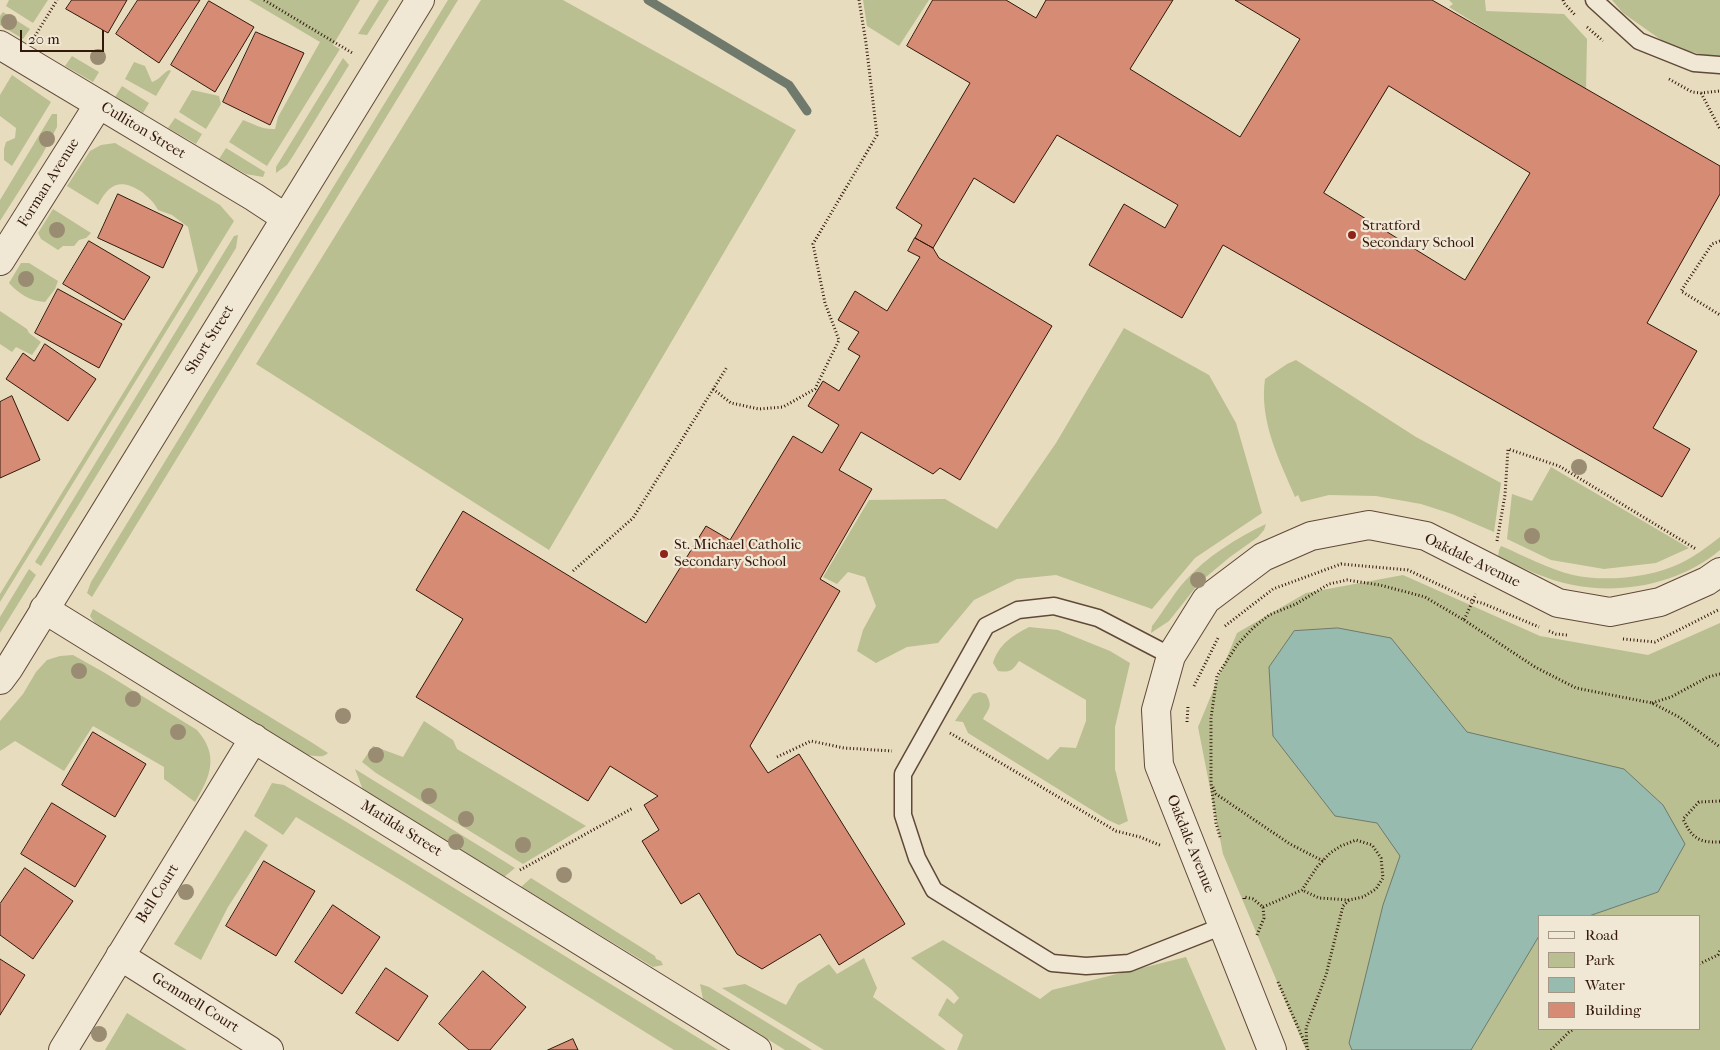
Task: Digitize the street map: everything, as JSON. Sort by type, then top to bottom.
[{"type":"street","name":"Short Street","points":[[0,680],[420,0]]},
{"type":"street","name":"Culliton Street","points":[[10,51],[286,218]]},
{"type":"street","name":"Forman Avenue","points":[[0,261],[99,104]]},
{"type":"street","name":"Oakdale Avenue","points":[[1272,1050],[1159,765],[1156,710],[1171,656],[1206,600],[1263,557],[1311,536],[1369,525],[1426,536],[1558,603],[1610,612],[1660,602],[1707,581],[1720,572]]},
{"type":"street","name":"Matilda Street","points":[[44,609],[757,1050]]},
{"type":"street","name":"Bell Court","points":[[64,1050],[254,738]]},
{"type":"street","name":"Gemmell Court","points":[[120,956],[269,1050]]},
{"type":"lane","points":[[1594,0],[1639,41],[1694,63],[1720,65]]},
{"type":"lane","points":[[1171,656],[1098,618],[1054,606],[1018,610],[986,626],[904,774],[904,815],[917,858],[934,890],[1052,963],[1086,966],[1129,963],[1223,926]]},
{"type":"path","points":[[10,51],[39,30],[57,0]]},
{"type":"path","points":[[264,0],[378,68]]},
{"type":"path","points":[[713,389],[730,403],[759,410],[783,407],[815,389],[839,340],[825,303],[813,244],[877,135],[860,0]]},
{"type":"path","points":[[1701,93],[1720,129]]},
{"type":"path","points":[[1720,241],[1712,244],[1681,291],[1720,315]]},
{"type":"path","points":[[573,571],[633,518],[727,367]]},
{"type":"path","points":[[1464,620],[1498,541],[1505,495],[1508,449],[1559,466],[1696,549]]},
{"type":"path","points":[[1223,627],[1273,589],[1340,564],[1408,570],[1473,601],[1482,603],[1540,628]]},
{"type":"path","points":[[1221,840],[1216,823],[1210,782],[1210,718],[1217,676],[1237,645],[1269,615],[1296,604],[1329,584],[1347,580],[1380,585],[1425,597],[1464,620],[1535,667],[1576,688],[1652,703],[1679,717],[1720,747]]},
{"type":"path","points":[[1616,639],[1655,642],[1720,609]]},
{"type":"path","points":[[1548,631],[1556,634],[1576,636]]},
{"type":"path","points":[[1193,687],[1219,636]]},
{"type":"path","points":[[1652,703],[1671,697],[1708,677],[1720,674]]},
{"type":"path","points":[[1186,724],[1188,705]]},
{"type":"path","points":[[932,722],[1116,831],[1140,837],[1197,861]]},
{"type":"path","points":[[777,757],[811,741],[844,748],[916,752]]},
{"type":"path","points":[[1210,782],[1216,794],[1290,844],[1323,861]]},
{"type":"path","points":[[1720,801],[1699,802],[1683,819],[1690,832],[1696,838],[1708,842],[1720,842]]},
{"type":"path","points":[[495,887],[524,867],[633,808]]},
{"type":"path","points":[[1263,907],[1302,890],[1330,853],[1341,846],[1356,840],[1372,845],[1381,858],[1383,878],[1376,889],[1363,897],[1349,900],[1319,898],[1302,890]]},
{"type":"path","points":[[1241,897],[1243,903],[1244,897],[1253,898],[1263,907],[1264,918],[1257,935],[1254,928]]},
{"type":"path","points":[[1276,979],[1308,1050],[1306,1028],[1326,975],[1343,906],[1349,900]]},
{"type":"path","points":[[1700,963],[1719,953]]},
{"type":"path","points":[[1551,1050],[1572,1030]]},
{"type":"green space","points":[[9,0],[48,0],[33,23],[6,6]]},
{"type":"green space","points":[[249,0],[360,0],[333,45],[340,49],[267,166],[229,142],[243,120],[263,128],[275,129],[278,117],[320,42]]},
{"type":"green space","points":[[379,0],[389,0],[367,35],[358,34]]},
{"type":"green space","points":[[448,0],[458,0],[92,597],[87,593],[91,582]]},
{"type":"green space","points":[[481,0],[563,0],[796,130],[549,550],[256,364]]},
{"type":"green space","points":[[863,0],[929,0],[899,46],[867,26]]},
{"type":"green space","points":[[1449,0],[1485,0],[1486,11],[1564,14],[1587,39],[1586,93],[1449,7],[1453,4]]},
{"type":"green space","points":[[1612,0],[1720,0],[1720,56],[1714,57],[1671,47],[1623,13]]},
{"type":"green space","points":[[3,12],[30,29],[23,39],[0,25],[0,16]]},
{"type":"green space","points":[[72,56],[99,72],[93,82],[65,66]]},
{"type":"green space","points":[[343,58],[349,65],[287,165],[276,173],[276,167]]},
{"type":"green space","points":[[134,62],[145,66],[152,82],[169,70],[171,71],[156,96],[125,79]]},
{"type":"green space","points":[[12,75],[51,102],[12,166],[4,160],[4,149],[6,142],[15,138],[16,128],[0,116],[0,95]]},
{"type":"green space","points":[[122,86],[149,103],[143,113],[115,97]]},
{"type":"green space","points":[[192,90],[219,96],[221,104],[206,129],[179,112]]},
{"type":"green space","points":[[52,114],[57,114],[57,127],[42,155],[0,221],[0,200]]},
{"type":"green space","points":[[175,118],[202,134],[196,144],[168,128]]},
{"type":"green space","points":[[115,143],[220,205],[234,221],[0,602],[0,594],[198,271],[188,227],[172,215],[158,210],[153,202],[142,192],[128,185],[116,185],[107,192],[98,205],[67,186],[90,151],[101,145]]},
{"type":"green space","points":[[226,148],[265,172],[263,177],[246,174],[219,159]]},
{"type":"green space","points":[[53,209],[91,233],[86,238],[79,240],[74,246],[63,246],[58,250],[41,239],[38,233]]},
{"type":"green space","points":[[238,235],[236,248],[41,566],[35,562],[234,236]]},
{"type":"green space","points":[[21,263],[29,263],[58,281],[55,289],[45,302],[25,296],[9,283]]},
{"type":"green space","points":[[0,311],[27,329],[29,333],[41,342],[32,355],[16,347],[12,352],[0,344]]},
{"type":"green space","points":[[1124,328],[1209,375],[1236,423],[1262,513],[1195,558],[1152,609],[1056,575],[1017,579],[974,600],[938,643],[907,647],[876,663],[857,651],[863,630],[876,606],[865,577],[848,572],[837,584],[823,577],[869,500],[945,499],[997,529],[1056,443]]},
{"type":"green space","points":[[1296,360],[1416,437],[1501,483],[1494,532],[1452,514],[1421,504],[1376,496],[1329,495],[1301,502],[1298,495],[1295,497],[1272,439],[1265,410],[1264,395],[1265,379]]},
{"type":"green space","points":[[1551,467],[1689,548],[1656,563],[1604,569],[1551,560],[1507,539],[1512,494],[1532,501]]},
{"type":"green space","points":[[1266,524],[1258,537],[1200,582],[1169,621],[1151,633],[1152,626],[1180,587],[1202,564],[1244,535]]},
{"type":"green space","points":[[1720,537],[1720,550],[1688,571],[1651,584],[1631,587],[1592,588],[1563,583],[1498,557],[1501,546],[1546,566],[1573,575],[1598,578],[1626,577],[1654,573],[1679,564]]},
{"type":"green space","points":[[29,569],[36,575],[0,633],[0,617]]},
{"type":"green space","points":[[1403,575],[1540,636],[1648,655],[1720,623],[1720,1050],[1306,1050],[1223,854],[1198,727],[1237,633],[1306,593]]},
{"type":"green space","points":[[93,609],[328,753],[321,756],[306,755],[95,623],[90,616]]},
{"type":"green space","points":[[1029,627],[1058,630],[1110,651],[1130,663],[1115,727],[1115,769],[1128,821],[1119,825],[1108,820],[968,733],[963,722],[955,721],[973,694],[980,692],[986,694],[990,704],[983,719],[1048,760],[1060,747],[1076,748],[1086,721],[1086,700],[1019,661],[1013,669],[1006,672],[998,671],[993,663],[1007,641]]},
{"type":"green space","points":[[73,655],[197,730],[208,748],[210,766],[205,783],[195,802],[164,779],[164,767],[93,726],[64,771],[15,741],[0,751],[0,721],[23,694],[36,672],[47,660]]},
{"type":"green space","points":[[424,721],[453,740],[457,749],[586,826],[523,864],[376,773],[362,762],[373,746],[403,757]]},
{"type":"green space","points":[[355,769],[515,868],[504,877],[369,795],[363,790]]},
{"type":"green space","points":[[272,783],[284,785],[345,821],[718,1050],[674,1050],[296,817],[283,835],[254,816]]},
{"type":"green space","points":[[245,830],[268,845],[228,907],[201,960],[174,944]]},
{"type":"green space","points":[[531,878],[655,956],[663,965],[653,967],[521,887]]},
{"type":"green space","points":[[943,940],[1040,999],[1052,990],[1186,957],[1226,1050],[957,1050],[963,1035],[938,1015],[947,998],[954,1004],[959,998],[952,990],[911,958]]},
{"type":"green space","points":[[864,958],[877,988],[873,997],[946,1050],[824,1050],[722,988],[745,984],[786,1005],[798,984],[829,964],[837,974]]},
{"type":"green space","points":[[700,984],[709,987],[812,1050],[785,1050],[703,999]]},
{"type":"green space","points":[[127,1013],[187,1050],[105,1050]]},
{"type":"water","points":[[1338,628],[1391,638],[1467,732],[1624,769],[1663,805],[1685,844],[1658,892],[1592,915],[1538,915],[1538,938],[1471,1050],[1352,1050],[1349,1043],[1383,905],[1400,856],[1377,823],[1335,816],[1273,736],[1269,667],[1294,631]]},
{"type":"building","points":[[72,0],[127,0],[108,33],[66,9]]},
{"type":"building","points":[[138,0],[200,0],[159,63],[116,34]]},
{"type":"building","points":[[933,0],[1006,0],[1036,18],[1046,0],[1173,0],[1130,69],[1240,137],[1300,39],[1235,0],[1432,0],[1720,166],[1720,194],[1647,323],[1697,351],[1653,428],[1690,449],[1662,497],[1223,245],[1182,318],[1089,265],[1124,204],[1165,228],[1178,205],[1057,135],[1014,203],[974,178],[933,248],[915,238],[922,225],[896,208],[970,83],[907,46]],"holes":[[[1389,86],[1530,173],[1465,280],[1324,193]]]},
{"type":"building","points":[[209,1],[254,27],[215,92],[171,65]]},
{"type":"building","points":[[256,32],[304,53],[270,125],[223,102]]},
{"type":"building","points":[[118,194],[183,225],[163,268],[98,238]]},
{"type":"building","points":[[915,238],[933,248],[939,258],[1052,326],[960,480],[940,468],[933,474],[861,432],[839,470],[872,489],[820,579],[840,591],[750,746],[768,773],[799,754],[905,924],[839,965],[820,934],[762,969],[737,954],[699,893],[681,904],[642,841],[659,830],[644,805],[658,796],[610,766],[588,801],[416,697],[463,619],[416,590],[463,511],[646,623],[706,526],[730,540],[793,436],[822,453],[839,425],[808,406],[823,381],[839,391],[860,356],[848,349],[859,332],[838,320],[855,291],[887,311],[920,257],[908,251]]},
{"type":"building","points":[[89,241],[150,277],[124,320],[63,284]]},
{"type":"building","points":[[58,289],[122,324],[99,368],[35,333]]},
{"type":"building","points":[[45,344],[96,379],[68,421],[6,379],[23,353],[34,361]]},
{"type":"building","points":[[12,396],[40,460],[0,478],[0,402]]},
{"type":"building","points":[[93,732],[146,764],[115,817],[62,785]]},
{"type":"building","points":[[52,803],[106,836],[75,887],[21,854]]},
{"type":"building","points":[[264,861],[315,891],[276,956],[226,926]]},
{"type":"building","points":[[25,868],[73,901],[33,959],[0,935],[0,904]]},
{"type":"building","points":[[333,905],[380,937],[342,994],[295,962]]},
{"type":"building","points":[[0,959],[25,975],[0,1015]]},
{"type":"building","points":[[386,968],[428,996],[398,1041],[356,1013]]},
{"type":"building","points":[[483,971],[526,1007],[490,1050],[469,1050],[439,1024]]},
{"type":"building","points":[[573,1039],[578,1050],[548,1050]]},
{"type":"waterway","points":[[648,0],[789,85],[807,111]]},
{"type":"place","name":"Stratford Secondary School","points":[[1352,235]]},
{"type":"place","name":"St. Michael Catholic Secondary School","points":[[664,554]]}]
